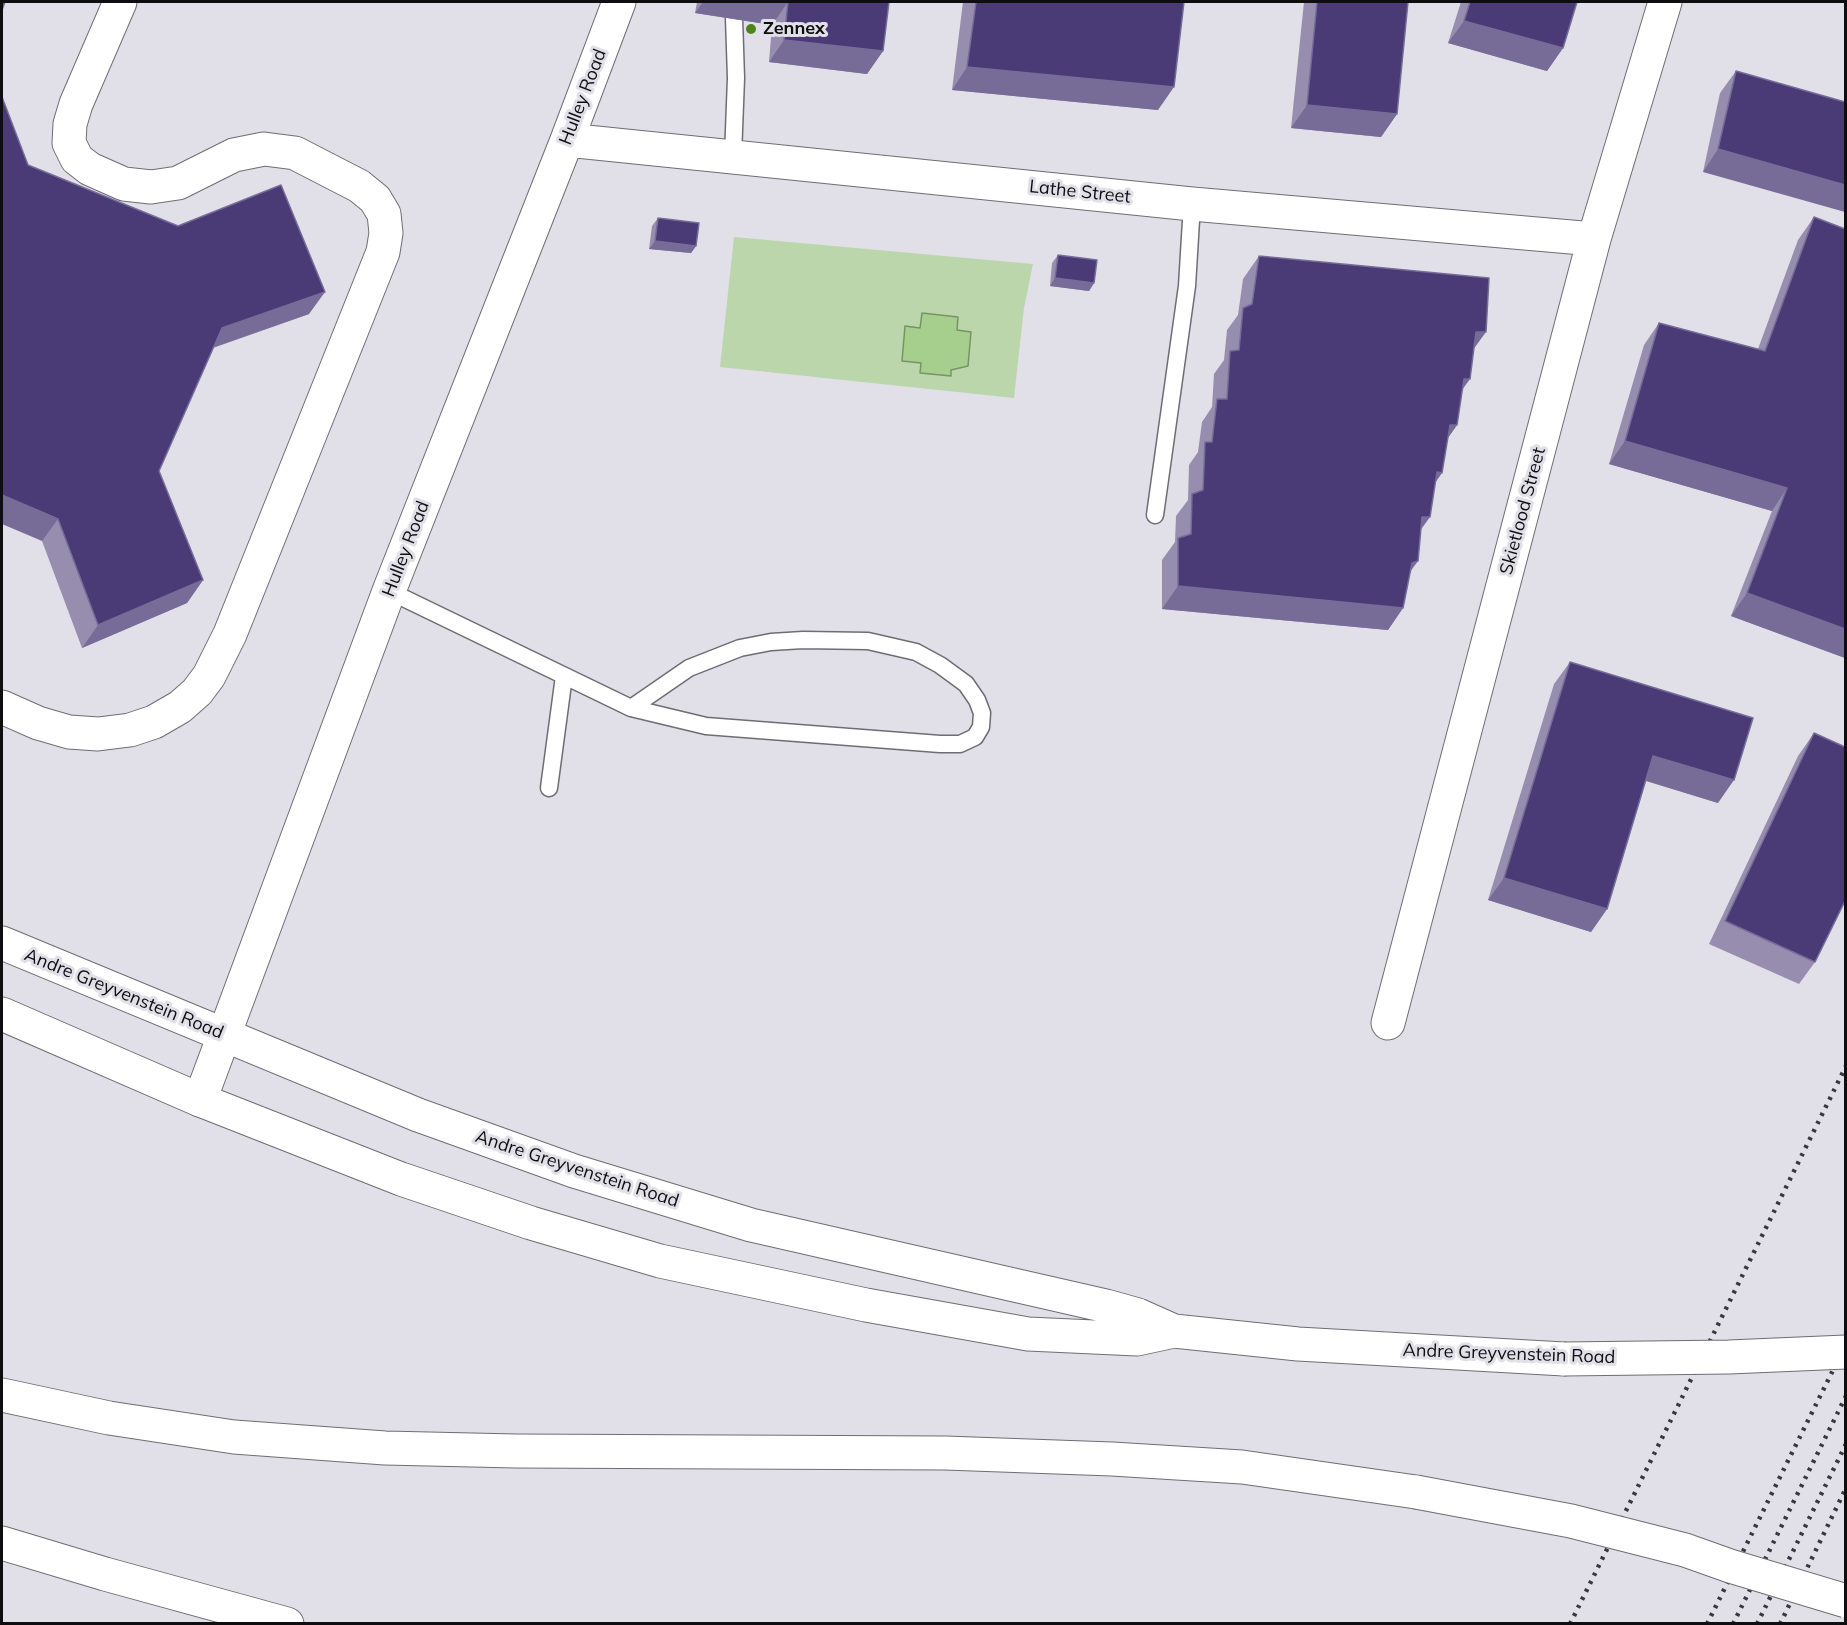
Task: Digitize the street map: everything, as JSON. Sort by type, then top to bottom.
[{"type":"main road","points":[[2,707],[38,723],[69,732],[98,734],[130,730],[154,722],[180,707],[197,692],[209,676],[230,634],[383,252],[386,233],[384,214],[375,199],[359,186],[295,153],[264,149],[234,154],[178,183],[151,187],[124,184],[90,169],[77,159],[69,143],[70,124],[76,104],[120,2]]},
{"type":"main road","name":"Hulley Road","points":[[201,1100],[389,591],[619,2]]},
{"type":"main road","name":"Skietlood Street","points":[[1388,1023],[1594,239],[1665,2]]},
{"type":"main road","name":"Lathe Street","points":[[567,140],[1192,204],[1594,239]]},
{"type":"main road","name":"Andre Greyvenstein Road","points":[[2,943],[418,1115],[574,1171],[751,1225],[1106,1306],[1138,1315],[1174,1331],[1298,1344],[1564,1359],[1729,1357],[1845,1352]]},
{"type":"main road","name":"Andre Greyvenstein Road","points":[[2,1014],[201,1100],[401,1179],[531,1224],[660,1261],[866,1305],[1028,1334],[1137,1339],[1174,1331]]},
{"type":"main road","points":[[2,1395],[109,1418],[234,1437],[385,1448],[516,1451],[945,1453],[1112,1459],[1242,1467],[1416,1492],[1571,1521],[1685,1550],[1845,1601]]},
{"type":"main road","points":[[2,1543],[105,1574],[287,1623]]},
{"type":"lane","points":[[733,156],[736,78],[734,18]]},
{"type":"lane","points":[[1155,515],[1187,286],[1192,204]]},
{"type":"lane","points":[[389,591],[631,708],[706,726],[960,744],[975,737],[981,727],[982,713],[977,700],[966,684],[940,665],[916,652],[868,641],[813,640],[771,642],[741,648],[689,668],[631,708]]},
{"type":"lane","points":[[549,788],[564,676]]},
{"type":"shaded area","points":[[734,237],[1033,264],[1024,308],[1014,398],[720,367]]},
{"type":"shaded area","points":[[922,313],[958,317],[957,330],[971,332],[968,366],[951,370],[951,376],[920,373],[921,363],[902,361],[905,326],[920,328]]},
{"type":"building","points":[[788,2],[889,2],[883,51],[784,40]]},
{"type":"building","points":[[976,2],[1184,2],[1174,87],[967,67]]},
{"type":"building","points":[[1317,2],[1408,2],[1397,114],[1307,105]]},
{"type":"building","points":[[1470,2],[1577,2],[1563,48],[1464,21]]},
{"type":"building","points":[[1736,71],[1845,102],[1845,185],[1718,149]]},
{"type":"building","points":[[2,97],[28,165],[178,226],[281,185],[325,292],[222,328],[159,471],[203,580],[98,625],[58,519],[2,495]]},
{"type":"building","points":[[1814,217],[1845,229],[1845,629],[1747,593],[1787,488],[1625,441],[1659,323],[1765,351]]},
{"type":"building","points":[[658,218],[699,223],[696,246],[655,241]]},
{"type":"building","points":[[1058,255],[1097,260],[1094,283],[1055,278]]},
{"type":"building","points":[[1259,256],[1489,278],[1486,332],[1476,332],[1470,379],[1464,379],[1457,425],[1450,425],[1442,473],[1437,472],[1430,517],[1422,517],[1418,561],[1412,563],[1403,608],[1178,586],[1178,538],[1191,534],[1192,494],[1203,490],[1205,442],[1212,442],[1217,399],[1227,399],[1230,351],[1239,350],[1243,308],[1252,304]]},
{"type":"building","points":[[1570,662],[1753,718],[1734,780],[1653,756],[1607,909],[1504,878]]},
{"type":"building","points":[[1814,733],[1845,747],[1845,901],[1815,962],[1725,921]]},
{"type":"railway","points":[[1570,1624],[1846,1066]]},
{"type":"railway","points":[[1707,1624],[1846,1344]]},
{"type":"railway","points":[[1733,1624],[1846,1396]]},
{"type":"railway","points":[[1757,1624],[1846,1444]]},
{"type":"railway","points":[[1780,1624],[1846,1488]]},
{"type":"place","name":"Zennex","points":[[751,29]]}]
